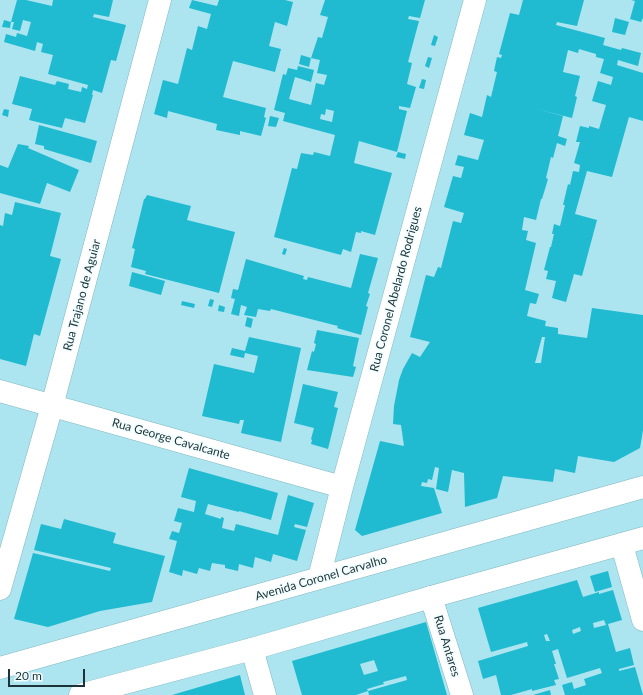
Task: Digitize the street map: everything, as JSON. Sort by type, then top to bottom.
[{"type":"street","name":"Rua Trajano de Aguiar","points":[[0,589],[52,406],[160,0]]},
{"type":"street","name":"Rua Coronel Abelardo Rodrigues","points":[[319,578],[342,487],[475,0]]},
{"type":"street","name":"Rua George Cavalcante","points":[[0,391],[342,487]]},
{"type":"street","name":"Avenida Coronel Carvalho","points":[[0,668],[643,487]]},
{"type":"street","points":[[80,695],[252,649],[643,538]]},
{"type":"street","points":[[622,545],[643,620]]},
{"type":"street","name":"Rua Antares","points":[[431,597],[462,695]]},
{"type":"street","points":[[252,649],[265,695]]},
{"type":"building","points":[[17,0],[26,0],[52,6],[53,0],[113,0],[109,17],[94,14],[93,17],[126,25],[116,61],[111,60],[102,93],[93,90],[85,123],[65,118],[62,128],[29,120],[32,109],[12,104],[20,76],[55,85],[57,81],[69,84],[68,89],[81,92],[82,87],[87,89],[88,85],[48,74],[53,55],[41,52],[43,44],[37,42],[35,51],[4,42],[6,34],[16,37],[17,33],[27,36],[31,22],[23,20],[20,31],[12,29],[14,22],[11,22]]},
{"type":"building","points":[[192,0],[217,6],[219,0],[285,0],[293,2],[287,26],[275,22],[269,46],[281,49],[275,72],[233,61],[223,97],[266,108],[264,117],[266,118],[261,136],[240,131],[240,135],[216,130],[217,124],[168,111],[167,118],[154,114],[163,80],[178,84],[187,48],[192,50],[198,26],[207,29],[211,14],[189,8]]},
{"type":"building","points":[[325,0],[425,0],[420,18],[409,16],[408,19],[419,21],[408,62],[412,63],[407,84],[416,87],[410,108],[399,106],[399,109],[407,111],[397,152],[359,141],[354,163],[392,173],[375,235],[361,231],[361,233],[356,232],[351,252],[343,249],[341,255],[274,237],[292,168],[297,169],[301,153],[313,155],[314,152],[330,156],[335,135],[283,121],[285,113],[274,110],[283,74],[286,75],[288,68],[297,70],[298,66],[314,70],[311,82],[295,77],[289,99],[311,105],[316,83],[324,85],[327,75],[317,73],[320,60],[311,58],[318,37],[322,38],[328,17],[320,15]],"holes":[[[326,109],[334,111],[332,122],[320,119],[321,114],[325,115]]]},
{"type":"building","points":[[523,0],[584,0],[577,26],[557,22],[556,25],[605,38],[603,45],[641,53],[638,66],[618,60],[617,65],[643,73],[643,121],[629,117],[612,177],[587,171],[575,214],[597,220],[582,276],[574,274],[566,302],[552,298],[556,281],[546,279],[548,271],[544,270],[554,234],[552,234],[554,224],[560,226],[568,184],[570,185],[573,171],[579,172],[580,165],[574,163],[580,142],[576,142],[580,126],[589,128],[589,126],[599,129],[606,105],[592,101],[598,81],[611,85],[613,77],[600,73],[604,59],[596,57],[596,54],[579,49],[578,53],[568,50],[563,72],[580,76],[572,118],[533,108],[563,116],[558,136],[567,139],[565,146],[557,143],[553,158],[551,157],[546,178],[548,179],[536,220],[524,217],[522,230],[528,231],[526,240],[536,243],[525,290],[539,294],[536,304],[530,303],[527,316],[546,321],[545,326],[558,328],[558,334],[587,338],[592,308],[643,315],[643,430],[640,448],[614,462],[578,456],[575,473],[555,469],[553,482],[503,476],[497,498],[465,507],[464,473],[452,470],[448,492],[436,489],[439,468],[435,467],[432,480],[428,479],[427,483],[422,482],[421,486],[434,488],[442,513],[362,536],[355,530],[380,441],[404,446],[401,425],[393,424],[394,406],[399,380],[412,353],[420,357],[430,342],[410,337],[426,275],[434,277],[438,267],[441,268],[453,221],[461,223],[464,213],[444,207],[453,176],[461,178],[464,167],[455,165],[458,155],[478,160],[484,140],[464,135],[470,113],[482,117],[487,95],[491,97],[497,72],[494,71],[497,57],[501,58],[502,55],[499,54],[510,13],[519,15]],"holes":[[[542,337],[545,337],[541,363],[535,363]]]},
{"type":"building","points":[[631,0],[643,0],[643,18],[641,22],[630,19],[635,1]]},
{"type":"building","points":[[615,18],[629,22],[625,35],[612,32]]},
{"type":"building","points":[[4,20],[11,22],[10,28],[2,27]]},
{"type":"building","points":[[434,35],[438,37],[435,46],[431,45]]},
{"type":"building","points":[[301,55],[311,58],[309,67],[299,64]]},
{"type":"building","points":[[428,57],[432,58],[429,68],[425,66]]},
{"type":"building","points":[[422,79],[426,80],[424,89],[419,88]]},
{"type":"building","points":[[4,109],[9,110],[8,117],[2,115]]},
{"type":"building","points":[[270,116],[279,118],[276,127],[268,126]]},
{"type":"building","points":[[39,125],[97,141],[91,163],[44,149],[44,146],[35,144]]},
{"type":"building","points":[[18,144],[29,146],[28,148],[79,170],[70,192],[47,183],[40,204],[0,193],[0,165],[8,168]]},
{"type":"building","points":[[398,152],[406,154],[405,159],[396,157]]},
{"type":"building","points":[[147,195],[191,206],[187,220],[235,232],[219,293],[145,274],[146,271],[131,267],[135,249],[132,248],[144,199]]},
{"type":"building","points":[[15,202],[61,213],[50,256],[61,259],[40,336],[34,334],[26,366],[0,359],[0,225],[3,226],[5,213],[12,215]]},
{"type":"building","points":[[284,248],[287,249],[285,255],[282,254]]},
{"type":"building","points":[[360,254],[378,258],[368,293],[370,294],[366,306],[368,307],[361,335],[337,328],[338,326],[271,309],[270,311],[258,309],[256,317],[244,315],[247,307],[241,305],[239,316],[231,314],[235,299],[231,298],[233,289],[238,290],[246,259],[304,276],[303,279],[307,280],[308,277],[351,288]]},
{"type":"building","points":[[132,272],[165,281],[161,295],[129,286]]},
{"type":"building","points":[[210,299],[214,300],[212,307],[208,306]]},
{"type":"building","points":[[182,301],[195,304],[194,308],[181,305]]},
{"type":"building","points":[[219,305],[225,307],[224,312],[218,311]]},
{"type":"building","points":[[247,317],[253,319],[251,328],[245,326]]},
{"type":"building","points":[[317,330],[359,338],[353,366],[356,367],[353,377],[307,370],[312,351],[314,352],[316,344],[314,343]]},
{"type":"building","points":[[249,337],[301,348],[281,442],[241,433],[244,420],[240,420],[239,424],[202,416],[214,364],[254,373],[258,356],[245,353],[244,358],[230,355],[232,348],[245,351]]},
{"type":"building","points":[[303,384],[338,392],[334,407],[338,408],[328,449],[311,444],[314,428],[294,423]]},
{"type":"building","points":[[189,468],[278,493],[271,520],[208,504],[205,514],[221,519],[221,517],[224,518],[222,528],[234,531],[236,524],[278,535],[288,495],[314,503],[307,527],[295,524],[294,527],[306,530],[297,561],[273,554],[271,562],[255,557],[253,568],[239,564],[238,571],[225,568],[225,565],[212,563],[210,571],[199,568],[197,574],[183,570],[182,576],[169,572],[177,541],[169,539],[172,531],[179,533],[182,523],[174,521],[178,508],[194,512],[196,501],[181,497]]},
{"type":"building","points":[[64,519],[116,533],[113,543],[165,556],[152,602],[100,611],[48,627],[14,619],[33,553],[110,571],[111,568],[34,550],[41,524],[61,529]]},
{"type":"building","points":[[608,571],[612,587],[595,592],[590,576]]},
{"type":"building","points":[[577,580],[583,597],[599,592],[599,594],[613,590],[622,620],[608,624],[616,652],[630,648],[634,665],[619,669],[619,671],[635,667],[643,695],[565,695],[562,685],[572,682],[574,689],[586,685],[584,679],[602,673],[600,668],[567,678],[558,649],[552,651],[556,664],[554,664],[559,679],[554,680],[556,685],[532,691],[532,689],[511,695],[501,695],[496,675],[483,679],[478,661],[528,646],[527,642],[491,652],[478,608]],"holes":[[[604,620],[606,625],[594,628],[593,623]],[[580,627],[581,631],[573,634],[572,630]],[[547,634],[550,641],[546,641],[544,635]]]},
{"type":"building","points":[[426,622],[447,695],[369,695],[368,691],[356,695],[302,695],[292,661]],"holes":[[[374,660],[378,671],[364,675],[360,664]],[[406,676],[407,680],[368,691],[367,689],[384,684],[383,682]]]},
{"type":"building","points":[[240,675],[245,695],[172,695]]},
{"type":"building","points":[[550,690],[551,695],[533,695]]}]
